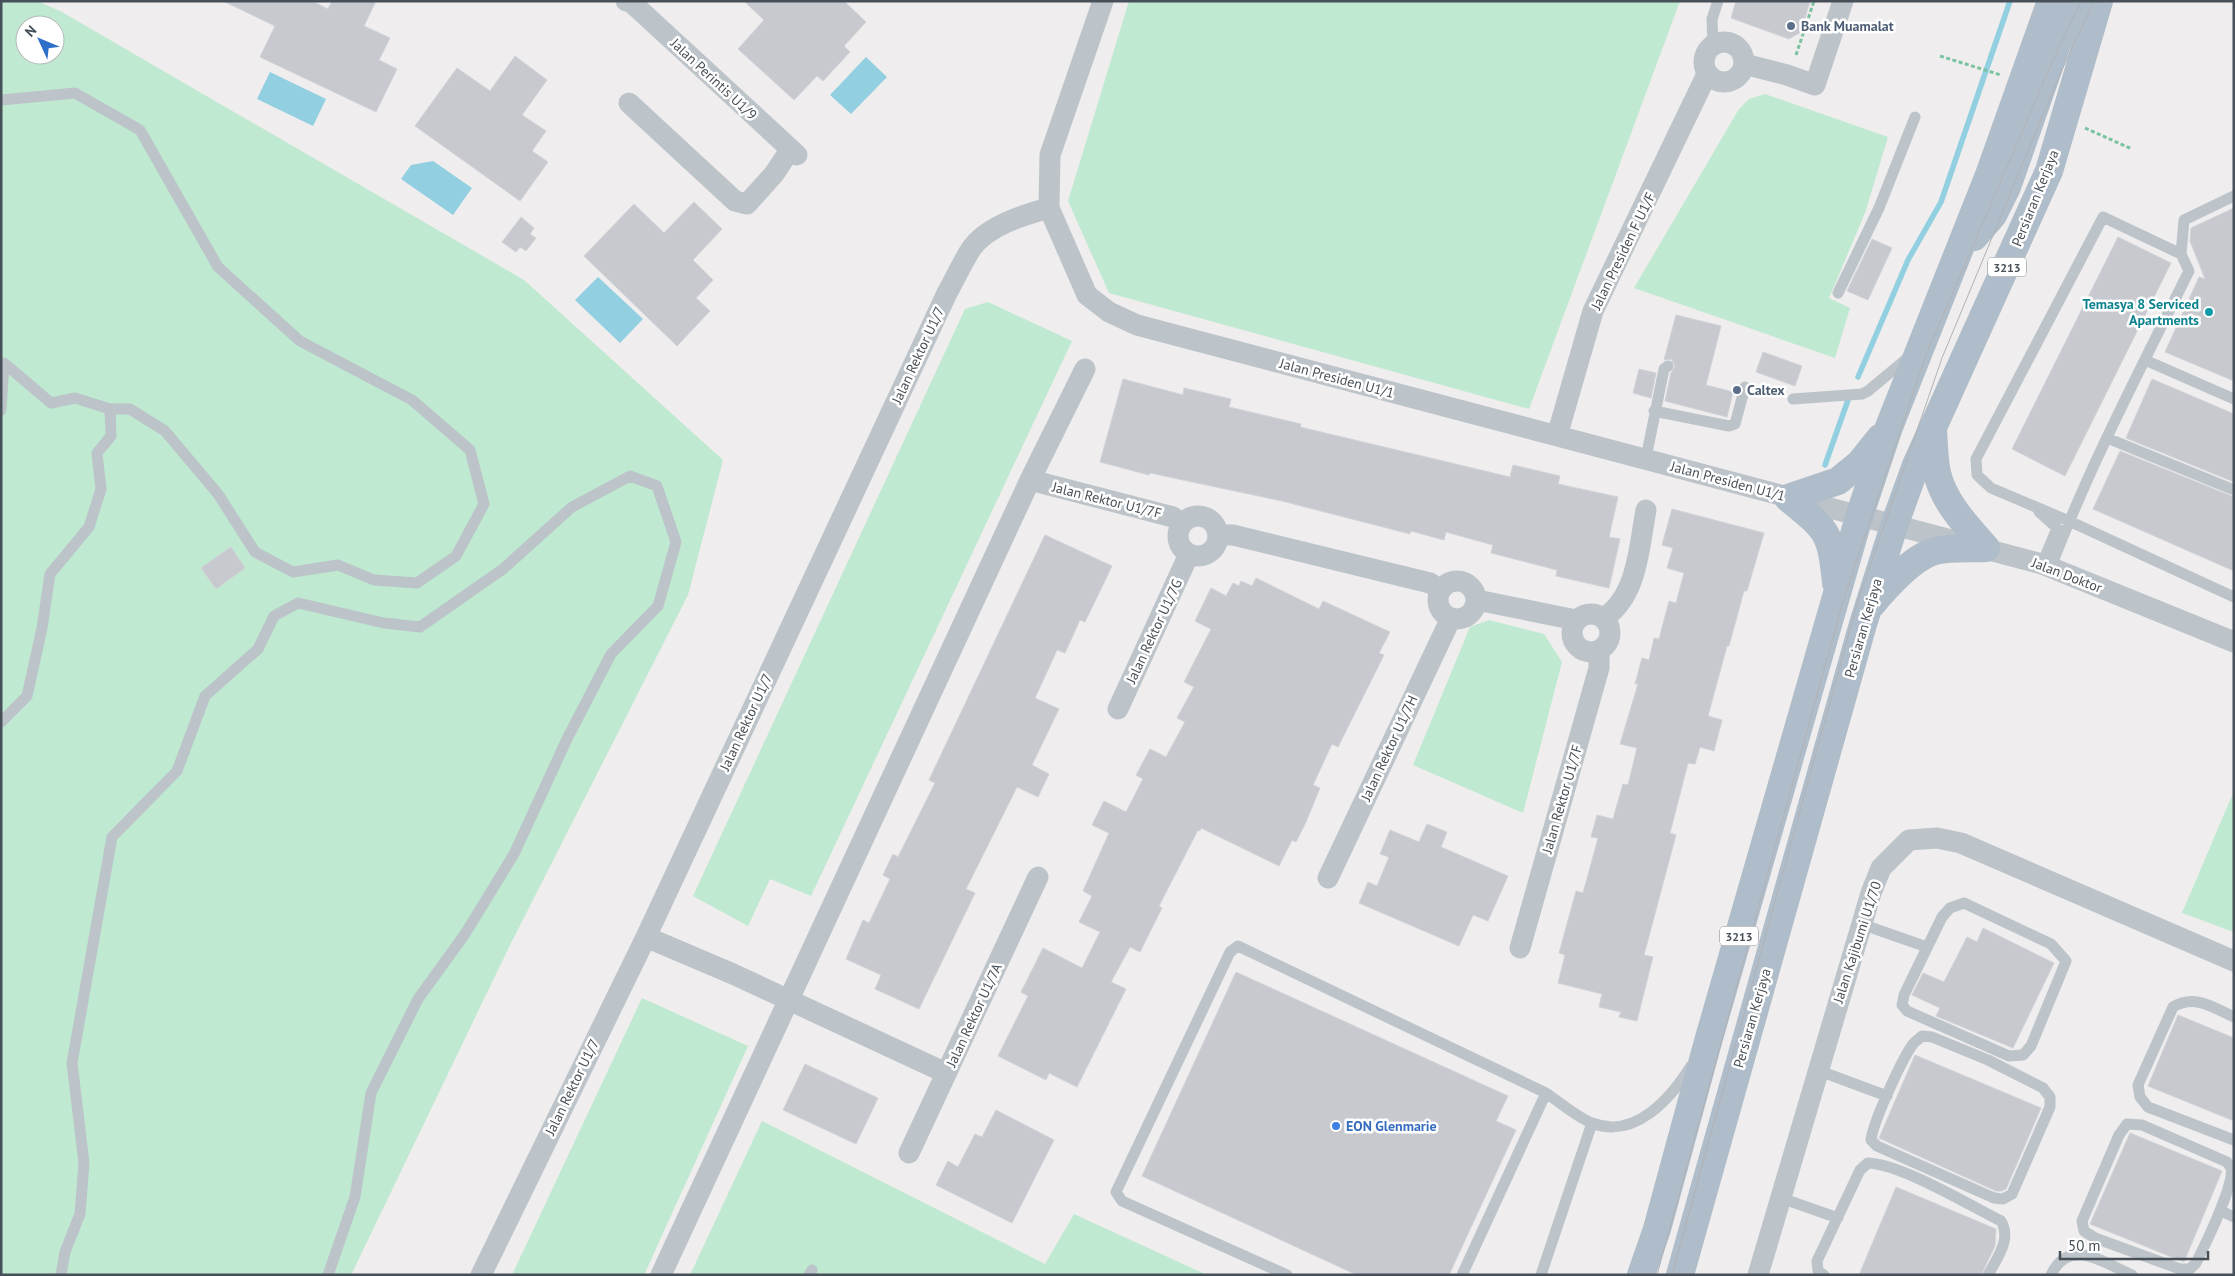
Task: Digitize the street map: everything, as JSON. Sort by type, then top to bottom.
[{"type":"main road","name":"3213","points":[[1641,1275],[1657,1228],[1709,1038],[1838,598],[1859,517],[1889,427],[1989,175],[2051,1]]},
{"type":"main road","points":[[1955,259],[1993,215],[2007,187],[2072,1]]},
{"type":"main road","name":"Persiaran Kerjaya","points":[[1680,1275],[1868,609],[1894,526],[1933,426],[2049,171],[2099,1]]},
{"type":"main road","points":[[2049,171],[2071,122],[2117,1]]},
{"type":"main road","points":[[1933,426],[1937,472],[1942,486],[1954,510],[1986,548]]},
{"type":"main road","points":[[1788,498],[1838,481],[1860,463],[1889,427]]},
{"type":"main road","points":[[1788,498],[1817,522],[1828,536],[1833,549],[1838,598]]},
{"type":"main road","points":[[1868,609],[1885,588],[1904,571],[1916,561],[1934,551],[1986,548]]},
{"type":"street","name":"Jalan Presiden U1/1","points":[[1103,1],[1050,155],[1049,208],[1087,295],[1109,312],[1130,322],[1646,458],[1894,526]]},
{"type":"street","points":[[1744,64],[1787,75],[1815,85],[1843,1]]},
{"type":"street","name":"Jalan Perintis U1/9","points":[[629,2],[793,152],[747,204],[735,201],[629,103]]},
{"type":"street","points":[[1708,74],[1717,82],[1730,82],[1740,76],[1744,64],[1742,52],[1737,47],[1725,42],[1713,46]]},
{"type":"street","name":"Jalan Presiden F U1/F","points":[[1557,436],[1593,312],[1708,74],[1704,62],[1708,50],[1713,46]]},
{"type":"street","name":"Jalan Rektor U1/7","points":[[481,1275],[646,937],[947,293],[972,247],[1014,218],[1049,208]]},
{"type":"street","points":[[661,1275],[1030,480],[1085,368]]},
{"type":"street","name":"Jalan Rektor U1/7F","points":[[1030,480],[1173,517],[1182,524]]},
{"type":"street","points":[[1604,618],[1615,611],[1633,579],[1646,510]]},
{"type":"street","points":[[1192,517],[1204,517],[1214,524],[1218,535],[1214,548],[1203,555],[1189,554],[1180,547],[1178,541],[1179,529],[1182,524],[1192,517]]},
{"type":"street","name":"Jalan Doktor","points":[[1894,526],[1986,548],[2047,566],[2234,642]]},
{"type":"street","points":[[1218,535],[1233,535],[1430,583],[1441,590]]},
{"type":"street","name":"Jalan Rektor U1/7G","points":[[1118,708],[1189,554]]},
{"type":"street","points":[[1463,581],[1473,588],[1477,600],[1476,606],[1468,616],[1457,619],[1451,618],[1439,606],[1438,601],[1441,590],[1451,582],[1463,581]]},
{"type":"street","points":[[1477,600],[1576,620]]},
{"type":"street","points":[[1593,613],[1604,618],[1610,629],[1608,642],[1599,650],[1586,652],[1575,644],[1571,632],[1576,620],[1586,614],[1593,613]]},
{"type":"street","name":"Jalan Rektor U1/7H","points":[[1328,878],[1451,618]]},
{"type":"street","name":"Jalan Rektor U1/7F","points":[[1520,948],[1599,668],[1599,650]]},
{"type":"street","name":"Jalan Kajibumi U1/70","points":[[1758,1275],[1861,924],[1881,868],[1909,840],[1937,838],[1961,843],[2234,961]]},
{"type":"street","name":"Jalan Rektor U1/7A","points":[[909,1153],[1038,877]]},
{"type":"street","points":[[646,937],[788,1000],[946,1074]]},
{"type":"lane","points":[[1713,46],[1712,19],[1718,1]]},
{"type":"lane","points":[[1,100],[75,93],[140,130],[218,266],[300,341],[412,400],[470,450],[484,504],[456,556],[418,582],[374,580],[338,565],[293,572],[255,552],[218,494],[166,431],[130,410],[110,410],[76,398],[51,402],[3,361]]},
{"type":"lane","points":[[1838,293],[1879,208],[1915,117]]},
{"type":"lane","points":[[2047,566],[2189,270],[2181,254],[2184,220],[2234,196]]},
{"type":"lane","points":[[2181,254],[2103,217],[1976,459],[1977,475],[1991,488],[2069,521],[2234,597]]},
{"type":"lane","points":[[1793,399],[1862,394],[1920,348]]},
{"type":"lane","points":[[2145,360],[2234,399]]},
{"type":"lane","points":[[1,410],[3,361]]},
{"type":"lane","points":[[1646,458],[1664,369],[1668,366]]},
{"type":"lane","points":[[1654,411],[1729,426],[1735,424],[1745,387]]},
{"type":"lane","points":[[1,722],[27,696],[42,628],[50,574],[88,527],[101,489],[97,453],[111,436],[110,410]]},
{"type":"lane","points":[[2107,438],[2234,490]]},
{"type":"lane","points":[[61,1275],[64,1252],[80,1214],[84,1163],[72,1063],[112,837],[177,771],[205,696],[258,649],[274,616],[298,603],[384,623],[420,628],[503,568],[572,507],[630,476],[657,486],[676,542],[658,606],[611,654],[567,739],[514,854],[465,934],[418,998],[371,1093],[355,1197],[328,1275]]},
{"type":"lane","points":[[2032,506],[2057,528],[2047,566]]},
{"type":"lane","points":[[1964,903],[2051,944],[2060,952],[2066,961],[2031,1046],[2022,1055],[2009,1056],[1907,1011],[1902,1005],[1904,995],[1926,947],[1942,917],[1950,908],[1964,903]]},
{"type":"lane","points":[[1861,924],[1926,947]]},
{"type":"lane","points":[[1287,1275],[1122,1201],[1116,1192],[1230,952],[1238,946],[1546,1094],[1592,1123],[1614,1126],[1640,1121],[1661,1104],[1681,1082],[1709,1038]]},
{"type":"lane","points":[[2234,1017],[2197,1001],[2183,1001],[2172,1007],[2138,1085],[2140,1097],[2148,1107],[2234,1140]]},
{"type":"lane","points":[[1922,1036],[1932,1037],[1988,1060],[2043,1088],[2050,1097],[2050,1107],[2012,1194],[2003,1199],[1994,1198],[1877,1146],[1872,1140],[1872,1132],[1887,1096],[1913,1043],[1922,1036]]},
{"type":"lane","points":[[1817,1070],[1887,1096]]},
{"type":"lane","points":[[1462,1275],[1546,1094]]},
{"type":"lane","points":[[1541,1275],[1592,1123]]},
{"type":"lane","points":[[2127,1124],[2142,1125],[2226,1162],[2231,1169],[2231,1176],[2220,1211],[2196,1263],[2190,1269],[2180,1270],[2096,1238],[2084,1231],[2082,1221],[2120,1135],[2127,1124]]},
{"type":"lane","points":[[1824,1275],[1818,1271],[1817,1262],[1860,1170],[1868,1163],[1881,1164],[1937,1188],[2001,1221],[2006,1229],[2005,1242],[1988,1275]]},
{"type":"lane","points":[[1781,1198],[1838,1218]]},
{"type":"lane","points":[[2220,1211],[2234,1217]]},
{"type":"lane","points":[[2051,1275],[2055,1266],[2067,1255],[2084,1254],[2132,1275]]},
{"type":"path","points":[[1796,55],[1814,1]]},
{"type":"path","points":[[1940,56],[1992,72]]},
{"type":"path","points":[[2090,131],[2132,149]]},
{"type":"green space","points":[[1,1],[37,1],[60,11],[524,280],[723,460],[688,595],[510,945],[351,1275],[1,1275]]},
{"type":"green space","points":[[1129,1],[1680,1],[1529,409],[1109,293],[1068,201]]},
{"type":"green space","points":[[1765,94],[1888,137],[1865,213],[1829,298],[1850,308],[1835,358],[1634,288],[1739,109],[1749,99]]},
{"type":"green space","points":[[988,302],[1072,341],[811,896],[770,879],[748,926],[693,896],[965,309]]},
{"type":"green space","points":[[1489,620],[1544,634],[1562,662],[1523,813],[1413,765],[1470,627]]},
{"type":"green space","points":[[2234,791],[2234,932],[2182,913]]},
{"type":"green space","points":[[642,998],[748,1046],[644,1275],[512,1275]]},
{"type":"green space","points":[[762,1121],[1045,1264],[1074,1214],[1207,1275],[690,1275]]},
{"type":"water","points":[[866,57],[887,77],[851,114],[830,95]]},
{"type":"water","points":[[270,72],[326,99],[313,126],[257,99]]},
{"type":"water","points":[[433,161],[472,188],[453,215],[401,179],[411,165]]},
{"type":"water","points":[[598,277],[643,319],[620,343],[575,300]]},
{"type":"building","points":[[223,1],[312,1],[328,9],[332,1],[376,1],[364,26],[390,38],[379,60],[397,69],[376,112],[260,57],[275,26]]},
{"type":"building","points":[[744,1],[844,1],[866,22],[844,46],[850,52],[823,81],[817,76],[794,100],[738,49],[764,20]]},
{"type":"building","points":[[1736,1],[1810,1],[1801,32],[1789,39],[1731,18]]},
{"type":"building","points":[[515,56],[547,80],[522,115],[546,131],[532,151],[548,162],[520,201],[415,126],[457,68],[490,91]]},
{"type":"building","points":[[694,202],[722,229],[693,260],[713,280],[696,298],[710,311],[677,346],[584,256],[634,204],[664,233]]},
{"type":"building","name":"Temasya 8 Serviced Apartments","points":[[2234,208],[2234,381],[2165,352],[2199,277],[2205,279],[2190,241],[2191,228]]},
{"type":"building","points":[[521,217],[534,228],[530,234],[536,238],[526,251],[520,247],[516,252],[502,242]]},
{"type":"building","points":[[2118,237],[2171,263],[2065,476],[2012,449]]},
{"type":"building","points":[[1872,239],[1892,248],[1868,300],[1847,291]]},
{"type":"building","points":[[1676,315],[1721,326],[1706,385],[1733,392],[1727,417],[1665,401],[1671,373],[1675,366],[1671,359],[1664,360]]},
{"type":"building","points":[[1763,352],[1802,366],[1795,386],[1756,372]]},
{"type":"building","points":[[1639,369],[1656,373],[1651,398],[1633,393]]},
{"type":"building","points":[[1123,379],[1183,395],[1184,388],[1231,399],[1229,407],[1301,424],[1300,427],[1510,477],[1513,465],[1560,476],[1558,484],[1618,497],[1609,537],[1620,539],[1609,588],[1556,576],[1557,570],[1491,553],[1493,545],[1446,532],[1444,540],[1411,531],[1410,534],[1282,501],[1150,473],[1149,475],[1100,462]]},
{"type":"building","points":[[2152,379],[2234,414],[2234,482],[2126,438]]},
{"type":"building","points":[[2120,451],[2234,497],[2234,571],[2093,509]]},
{"type":"building","points":[[1672,509],[1764,533],[1747,591],[1744,591],[1729,646],[1727,646],[1708,716],[1722,720],[1714,751],[1700,747],[1695,764],[1688,763],[1670,833],[1676,835],[1644,955],[1653,957],[1637,1021],[1619,1017],[1621,1012],[1599,1007],[1602,994],[1558,983],[1565,955],[1559,953],[1576,891],[1583,893],[1588,875],[1598,838],[1591,837],[1597,815],[1613,819],[1623,784],[1628,785],[1637,748],[1620,744],[1638,684],[1635,684],[1642,658],[1649,660],[1654,638],[1659,639],[1669,601],[1676,603],[1684,573],[1667,568],[1673,548],[1662,545]]},
{"type":"building","points":[[1045,535],[1112,566],[1085,622],[1080,620],[1065,653],[1057,650],[1035,698],[1059,709],[1032,765],[1049,774],[1038,797],[1017,787],[966,889],[975,893],[919,1009],[875,989],[881,975],[846,959],[863,920],[869,923],[890,879],[883,875],[893,854],[898,857],[935,783],[929,780]]},
{"type":"building","points":[[231,547],[245,568],[216,589],[201,568]]},
{"type":"building","points":[[1256,578],[1319,609],[1323,601],[1390,632],[1379,653],[1384,655],[1338,747],[1332,744],[1313,785],[1320,788],[1306,822],[1296,842],[1292,840],[1279,866],[1201,828],[1200,831],[1198,830],[1159,906],[1162,908],[1140,952],[1130,947],[1111,982],[1126,989],[1077,1087],[1049,1073],[1046,1080],[998,1056],[1028,996],[1021,992],[1043,948],[1082,968],[1100,932],[1079,922],[1092,896],[1083,891],[1109,833],[1092,825],[1104,801],[1126,812],[1143,779],[1136,775],[1150,749],[1166,757],[1185,722],[1177,718],[1194,687],[1184,682],[1211,629],[1195,621],[1211,588],[1226,596],[1233,583],[1239,586],[1241,581],[1252,586]]},
{"type":"building","points":[[1427,824],[1447,832],[1441,847],[1508,876],[1488,921],[1473,915],[1459,946],[1359,903],[1368,882],[1377,886],[1389,857],[1380,854],[1390,830],[1419,842]]},
{"type":"building","points":[[1983,928],[2054,963],[2013,1048],[1936,1016],[1940,1008],[1912,995],[1923,973],[1944,982],[1967,937],[1977,942]]},
{"type":"building","name":"EON Glenmarie","points":[[1236,972],[1508,1096],[1496,1121],[1516,1130],[1449,1275],[1357,1275],[1142,1176]]},
{"type":"building","points":[[2178,1015],[2234,1038],[2234,1121],[2148,1086]]},
{"type":"building","points":[[1915,1055],[2041,1108],[2006,1189],[1996,1191],[1879,1138]]},
{"type":"building","points":[[805,1064],[878,1098],[856,1144],[783,1110]]},
{"type":"building","points":[[996,1110],[1054,1140],[1012,1223],[936,1185],[948,1161],[958,1167],[975,1134],[982,1137]]},
{"type":"building","points":[[2130,1133],[2222,1171],[2184,1262],[2090,1224]]},
{"type":"building","points":[[1896,1187],[1996,1229],[1995,1246],[1981,1275],[1859,1275]]},
{"type":"waterway","points":[[1858,377],[1908,260],[1941,202],[2010,1]]},
{"type":"waterway","points":[[1825,465],[1848,400]]},
{"type":"tram line","points":[[1657,1275],[1843,601],[1926,355],[2049,69],[2081,1]]},
{"type":"tram line","points":[[1672,1275],[1857,604],[1942,358],[2060,74],[2094,1]]},
{"type":"place","name":"Bank Muamalat","points":[[1791,26]]},
{"type":"place","name":"Temasya 8 Serviced Apartments","points":[[2209,312]]},
{"type":"place","name":"Caltex","points":[[1737,390]]},
{"type":"place","name":"EON Glenmarie","points":[[1336,1126]]}]
